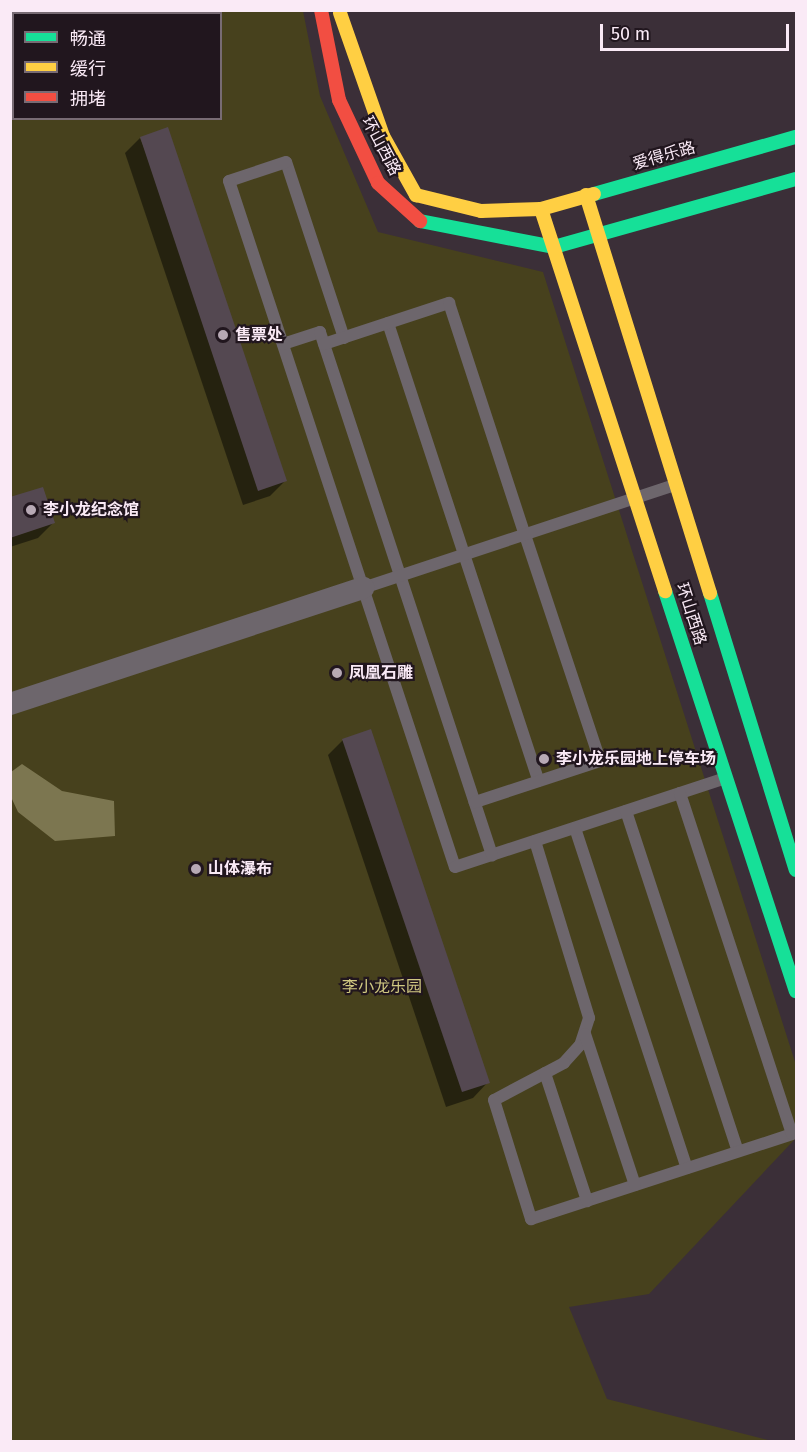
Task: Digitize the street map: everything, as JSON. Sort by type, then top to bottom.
[{"type":"street","name":"环山西路","points":[[321,10],[339,100],[378,183],[424,225],[554,247]]},
{"type":"street","name":"环山西路","points":[[344,17],[383,136],[416,195],[481,211],[541,209],[796,991]]},
{"type":"street","name":"爱得乐路","points":[[541,209],[796,137]]},
{"type":"street","points":[[554,247],[796,179]]},
{"type":"street","name":"环山西路","points":[[586,195],[796,870]]},
{"type":"street","points":[[10,704],[363,588]]},
{"type":"lane","points":[[344,338],[286,162],[229,181],[455,867],[727,778]]},
{"type":"lane","points":[[324,344],[449,303],[600,761],[475,802]]},
{"type":"lane","points":[[388,323],[539,781]]},
{"type":"lane","points":[[283,344],[320,332],[492,855]]},
{"type":"lane","points":[[363,588],[676,485]]},
{"type":"lane","points":[[585,1034],[573,1054],[545,1073],[499,1093],[493,1104],[531,1219],[792,1134],[680,793]]},
{"type":"lane","points":[[627,811],[738,1151]]},
{"type":"lane","points":[[575,828],[687,1168]]},
{"type":"lane","points":[[535,841],[588,1004],[585,1034],[635,1185]]},
{"type":"lane","points":[[545,1073],[587,1201]]},
{"type":"green space","name":"李小龙乐园","points":[[10,11],[303,11],[320,96],[378,232],[543,272],[796,1065],[796,1138],[649,1294],[569,1307],[607,1399],[772,1441],[11,1441]]},
{"type":"shaded area","points":[[22,764],[62,791],[114,801],[115,836],[55,841],[18,812],[11,797],[11,772]]},
{"type":"building","points":[[168,127],[287,481],[258,491],[140,137]]},
{"type":"building","name":"李小龙纪念馆","points":[[43,487],[55,523],[10,538],[10,497]]},
{"type":"building","points":[[371,729],[490,1083],[462,1092],[342,739]]},
{"type":"traffic: fast","points":[[594,194],[796,137]]},
{"type":"traffic: fast","points":[[420,221],[554,247],[796,179]]},
{"type":"traffic: fast","points":[[665,591],[796,991]]},
{"type":"traffic: fast","points":[[710,593],[796,870]]},
{"type":"traffic: slow","points":[[340,13],[383,136],[416,195],[481,211],[541,209],[594,194]]},
{"type":"traffic: slow","points":[[586,195],[710,593]]},
{"type":"traffic: slow","points":[[541,209],[665,591]]},
{"type":"traffic: jam","points":[[321,10],[339,100],[378,183],[420,221]]},
{"type":"place","name":"售票处","points":[[223,335]]},
{"type":"place","name":"李小龙纪念馆","points":[[31,510]]},
{"type":"place","name":"凤凰石雕","points":[[337,673]]},
{"type":"place","name":"李小龙乐园地上停车场","points":[[544,759]]},
{"type":"place","name":"山体瀑布","points":[[196,869]]}]
